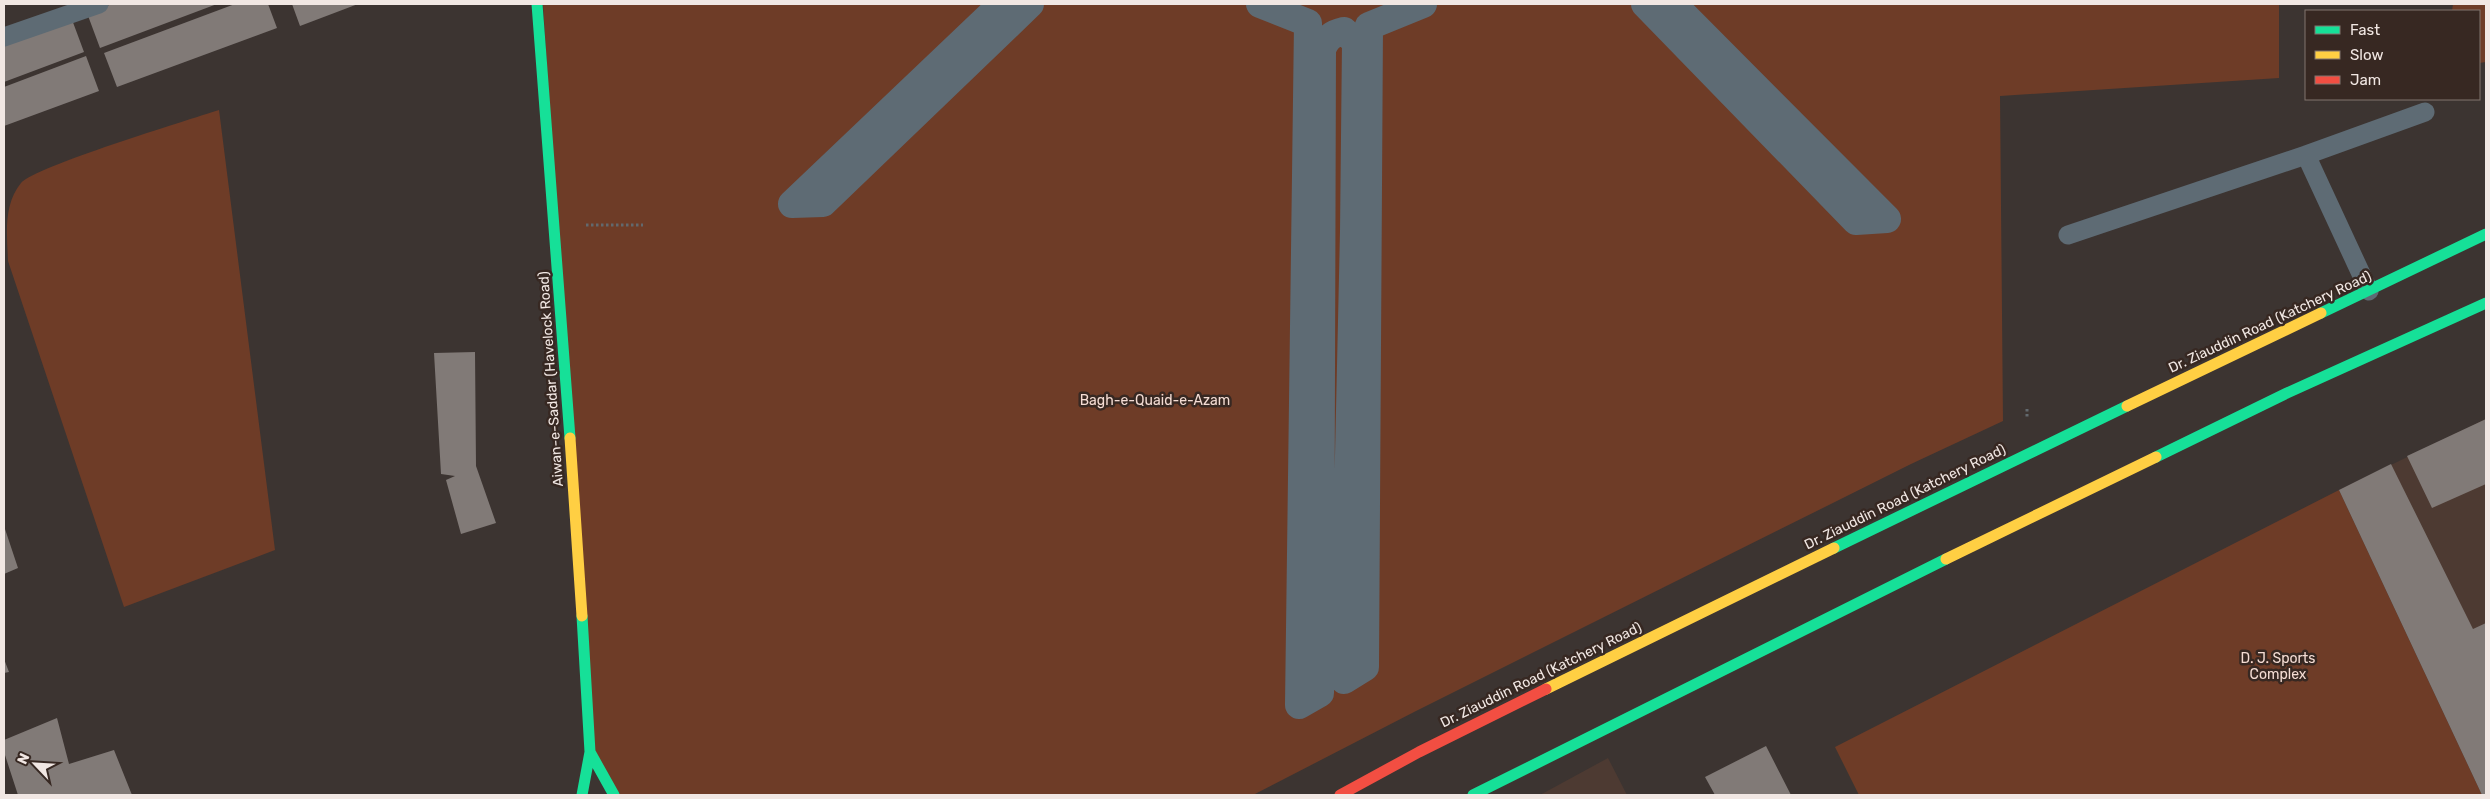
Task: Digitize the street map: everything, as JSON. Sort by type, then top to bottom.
[{"type":"main road","name":"Aiwan-e-Saddar (Havelock Road)","points":[[537,4],[555,225],[590,752],[582,795]]},
{"type":"main road","name":"Dr. Ziauddin Road (Katchery Road)","points":[[1340,795],[1418,752],[1909,510],[2369,292],[2486,234]]},
{"type":"main road","points":[[1473,795],[1804,628],[2278,397],[2486,303]]},
{"type":"main road","name":"Aiwan-e-Saddar (Havelock Road)","points":[[590,752],[614,795]]},
{"type":"street","points":[[1002,4],[792,204],[823,203],[1030,4]]},
{"type":"street","points":[[1260,4],[1308,23],[1299,705],[1320,693],[1322,49],[1327,38],[1344,31],[1356,42],[1344,680],[1365,667],[1369,26],[1423,4]]},
{"type":"street","points":[[1645,4],[1856,221],[1886,220],[1673,4]]},
{"type":"lane","points":[[4,37],[99,4]]},
{"type":"lane","points":[[2068,235],[2306,156],[2425,112]]},
{"type":"lane","points":[[2306,156],[2369,292]]},
{"type":"path","points":[[555,225],[643,225]]},
{"type":"shaded area","points":[[2486,419],[2486,795],[2482,795],[2339,490]]},
{"type":"shaded area","points":[[1608,758],[1627,795],[1540,795]]},
{"type":"green space","name":"Bagh-e-Quaid-e-Azam","points":[[543,4],[2279,4],[2279,78],[2000,96],[2003,421],[1911,464],[1416,711],[1253,795],[614,795],[590,752]]},
{"type":"green space","points":[[2453,4],[2486,4],[2486,62],[2480,63],[2480,10],[2452,10]]},
{"type":"green space","points":[[219,110],[275,550],[124,607],[8,261],[7,220],[15,192],[21,183],[32,176],[53,166],[146,133]]},
{"type":"green space","name":"D. J. Sports Complex","points":[[2339,490],[2482,795],[1859,795],[1835,747]]},
{"type":"building","points":[[112,4],[217,4],[100,48],[87,13]]},
{"type":"building","points":[[235,4],[268,4],[277,28],[117,87],[104,53]]},
{"type":"building","points":[[292,4],[358,4],[300,26]]},
{"type":"building","points":[[71,17],[84,52],[4,82],[4,42]]},
{"type":"building","points":[[86,56],[99,91],[4,126],[4,87]]},
{"type":"building","points":[[475,352],[476,466],[496,523],[461,534],[446,480],[455,476],[441,474],[434,353]]},
{"type":"building","points":[[2486,419],[2486,484],[2432,508],[2407,456]]},
{"type":"building","points":[[2391,464],[2473,629],[2486,623],[2486,795],[2482,795],[2339,490]]},
{"type":"building","points":[[4,526],[18,568],[4,574]]},
{"type":"building","points":[[4,659],[9,672],[4,673]]},
{"type":"building","points":[[57,718],[69,764],[114,750],[132,795],[18,795],[4,752],[4,740]]},
{"type":"building","points":[[1766,746],[1791,795],[1715,795],[1705,777]]},
{"type":"traffic: fast","points":[[537,4],[570,438]]},
{"type":"traffic: fast","points":[[2321,313],[2486,234]]},
{"type":"traffic: fast","points":[[2156,457],[2287,393],[2486,303]]},
{"type":"traffic: fast","points":[[1834,548],[2127,406]]},
{"type":"traffic: fast","points":[[1473,795],[1946,559]]},
{"type":"traffic: fast","points":[[582,616],[590,752],[582,795]]},
{"type":"traffic: fast","points":[[590,752],[614,795]]},
{"type":"traffic: slow","points":[[2127,406],[2321,313]]},
{"type":"traffic: slow","points":[[570,438],[582,616]]},
{"type":"traffic: slow","points":[[1946,559],[2156,457]]},
{"type":"traffic: slow","points":[[1546,689],[1834,548]]},
{"type":"traffic: jam","points":[[1340,795],[1419,752],[1546,689]]}]
